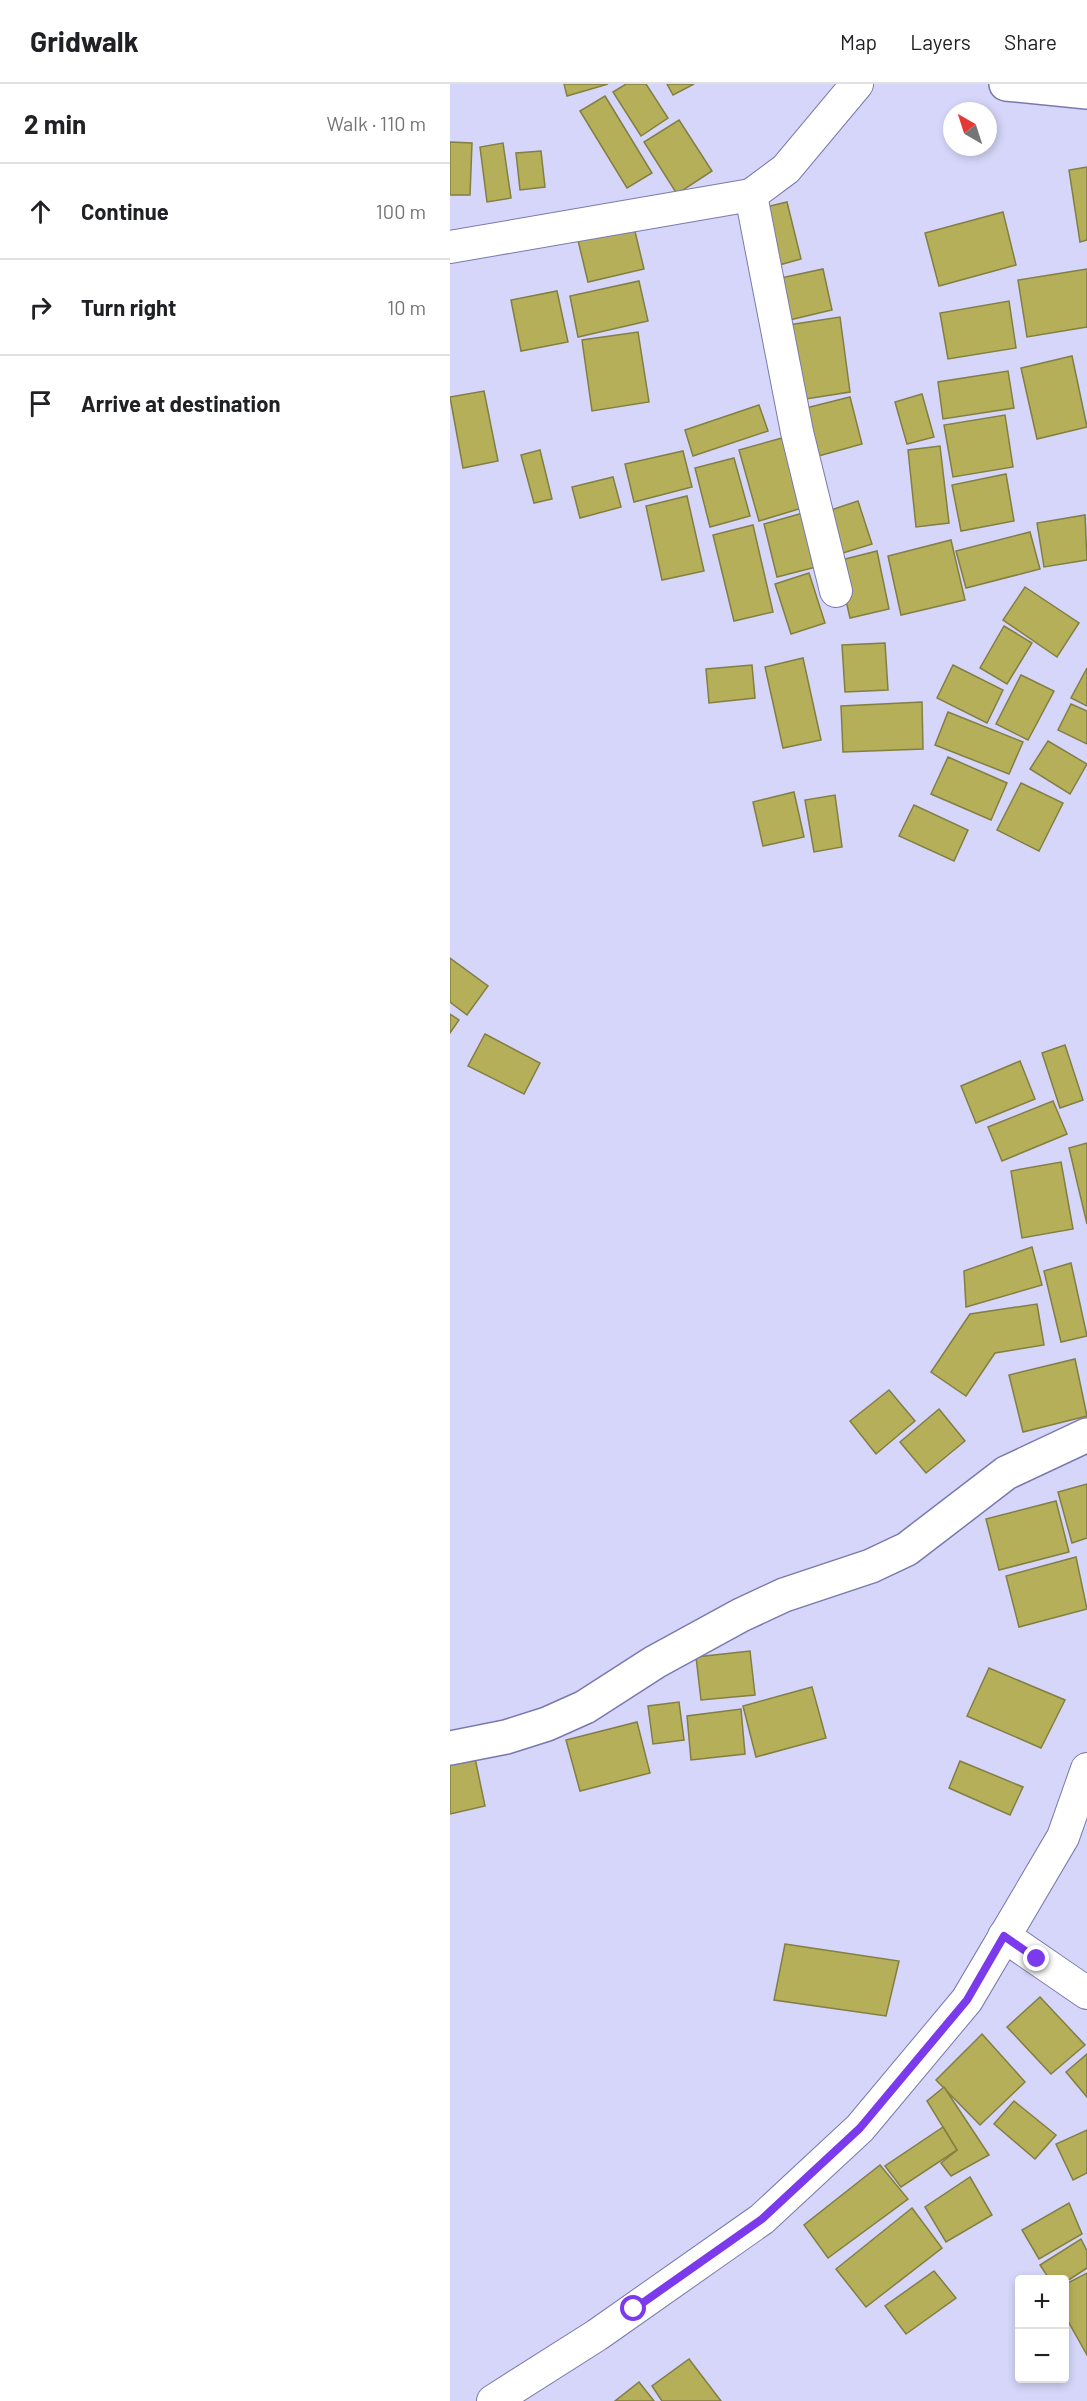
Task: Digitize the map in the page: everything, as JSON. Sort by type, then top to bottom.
[{"type":"main road","points":[[1006,84],[1087,92]]},
{"type":"main road","points":[[450,1748],[506,1737],[547,1724],[585,1707],[655,1662],[741,1615],[784,1595],[871,1566],[907,1549],[1006,1473],[1087,1436]]},
{"type":"street","points":[[450,247],[751,195],[786,170],[857,84]]},
{"type":"street","points":[[751,195],[797,432],[836,591]]},
{"type":"street","points":[[500,2399],[597,2335],[762,2219],[860,2128],[967,2000],[1063,1837],[1087,1769]]},
{"type":"street","points":[[1004,1936],[1087,1994]]},
{"type":"building","points":[[564,84],[608,84],[567,96]]},
{"type":"building","points":[[626,84],[646,84],[668,118],[641,136],[613,92]]},
{"type":"building","points":[[667,84],[694,84],[673,95]]},
{"type":"building","points":[[605,96],[652,173],[627,188],[580,111]]},
{"type":"building","points":[[679,120],[712,171],[677,194],[644,142]]},
{"type":"building","points":[[450,142],[472,143],[470,195],[450,195]]},
{"type":"building","points":[[503,143],[511,198],[487,202],[480,147]]},
{"type":"building","points":[[541,151],[545,187],[520,190],[516,153]]},
{"type":"building","points":[[1087,167],[1087,240],[1080,242],[1069,170]]},
{"type":"building","points":[[787,202],[801,259],[772,267],[758,209]]},
{"type":"building","points":[[1003,212],[1016,265],[939,286],[925,233]]},
{"type":"building","points":[[632,219],[644,269],[588,282],[576,232]]},
{"type":"building","points":[[823,269],[832,310],[785,321],[776,279]]},
{"type":"building","points":[[1087,269],[1087,327],[1027,337],[1018,280]]},
{"type":"building","points":[[639,281],[648,321],[578,337],[570,296]]},
{"type":"building","points":[[557,291],[568,342],[521,351],[511,300]]},
{"type":"building","points":[[1009,301],[1016,348],[948,359],[940,313]]},
{"type":"building","points":[[840,317],[850,392],[793,401],[782,326]]},
{"type":"building","points":[[638,332],[649,402],[592,411],[582,340]]},
{"type":"building","points":[[1072,356],[1087,427],[1037,439],[1021,368]]},
{"type":"building","points":[[1008,371],[1014,408],[943,419],[938,382]]},
{"type":"building","points":[[484,391],[498,461],[463,468],[450,397]]},
{"type":"building","points":[[922,394],[934,437],[907,444],[895,402]]},
{"type":"building","points":[[850,397],[862,444],[811,458],[798,410]]},
{"type":"building","points":[[759,405],[768,431],[693,456],[685,430]]},
{"type":"building","points":[[1005,415],[1013,467],[953,477],[944,425]]},
{"type":"building","points":[[782,438],[802,508],[759,521],[739,450]]},
{"type":"building","points":[[940,446],[949,523],[916,527],[908,450]]},
{"type":"building","points":[[540,450],[552,499],[534,503],[521,455]]},
{"type":"building","points":[[683,451],[692,487],[634,502],[625,464]]},
{"type":"building","points":[[734,458],[750,516],[710,527],[695,468]]},
{"type":"building","points":[[1006,474],[1014,521],[961,531],[952,485]]},
{"type":"building","points":[[613,477],[621,507],[580,518],[572,487]]},
{"type":"building","points":[[687,496],[704,571],[662,580],[646,506]]},
{"type":"building","points":[[858,501],[872,544],[833,556],[819,514]]},
{"type":"building","points":[[803,513],[816,567],[777,577],[764,524]]},
{"type":"building","points":[[1085,515],[1087,560],[1044,567],[1037,523]]},
{"type":"building","points":[[753,525],[773,612],[734,621],[713,535]]},
{"type":"building","points":[[1030,532],[1040,569],[966,588],[956,551]]},
{"type":"building","points":[[951,540],[965,600],[901,615],[888,556]]},
{"type":"building","points":[[877,551],[889,609],[850,618],[837,561]]},
{"type":"building","points":[[809,573],[825,623],[791,634],[775,584]]},
{"type":"building","points":[[1025,587],[1079,623],[1057,657],[1003,620]]},
{"type":"building","points":[[1004,626],[1032,643],[1007,684],[980,668]]},
{"type":"building","points":[[885,643],[888,690],[845,692],[842,645]]},
{"type":"building","points":[[803,658],[821,740],[783,748],[765,667]]},
{"type":"building","points":[[752,665],[755,698],[709,703],[706,669]]},
{"type":"building","points":[[953,665],[1003,690],[987,723],[937,698]]},
{"type":"building","points":[[1087,668],[1087,706],[1071,698]]},
{"type":"building","points":[[1021,675],[1054,691],[1028,740],[996,724]]},
{"type":"building","points":[[922,702],[923,749],[843,752],[841,706]]},
{"type":"building","points":[[1071,704],[1087,711],[1087,744],[1058,730]]},
{"type":"building","points":[[948,712],[1023,742],[1009,774],[935,745]]},
{"type":"building","points":[[1048,741],[1087,764],[1070,794],[1030,769]]},
{"type":"building","points":[[948,757],[1007,783],[991,820],[931,794]]},
{"type":"building","points":[[1021,783],[1063,803],[1039,851],[997,830]]},
{"type":"building","points":[[794,792],[804,837],[763,846],[753,802]]},
{"type":"building","points":[[835,795],[842,847],[814,852],[805,800]]},
{"type":"building","points":[[914,805],[968,830],[954,861],[899,836]]},
{"type":"building","points":[[450,958],[488,986],[467,1015],[450,1002]]},
{"type":"building","points":[[450,1014],[459,1020],[450,1033]]},
{"type":"building","points":[[485,1034],[540,1063],[524,1094],[468,1066]]},
{"type":"building","points":[[1065,1045],[1083,1100],[1060,1108],[1042,1053]]},
{"type":"building","points":[[1020,1061],[1035,1099],[976,1123],[961,1086]]},
{"type":"building","points":[[1053,1101],[1067,1134],[1002,1161],[988,1127]]},
{"type":"building","points":[[1087,1143],[1087,1224],[1069,1148]]},
{"type":"building","points":[[1061,1162],[1073,1229],[1022,1238],[1011,1171]]},
{"type":"building","points":[[1032,1247],[1042,1285],[966,1307],[964,1271]]},
{"type":"building","points":[[1071,1263],[1087,1336],[1061,1342],[1044,1271]]},
{"type":"building","points":[[1037,1304],[1044,1345],[995,1353],[966,1396],[931,1372],[970,1314]]},
{"type":"building","points":[[1075,1359],[1087,1416],[1023,1432],[1009,1375]]},
{"type":"building","points":[[889,1390],[915,1421],[876,1454],[850,1421]]},
{"type":"building","points":[[939,1409],[965,1441],[926,1473],[900,1442]]},
{"type":"building","points":[[1087,1484],[1087,1538],[1072,1543],[1058,1492]]},
{"type":"building","points":[[1056,1501],[1069,1552],[999,1570],[986,1519]]},
{"type":"building","points":[[1076,1557],[1087,1609],[1019,1627],[1006,1576]]},
{"type":"building","points":[[750,1651],[755,1695],[701,1700],[696,1657]]},
{"type":"building","points":[[989,1668],[1065,1700],[1041,1748],[967,1716]]},
{"type":"building","points":[[812,1687],[826,1738],[756,1757],[743,1706]]},
{"type":"building","points":[[679,1702],[684,1740],[653,1744],[648,1706]]},
{"type":"building","points":[[741,1709],[745,1754],[691,1760],[687,1716]]},
{"type":"building","points":[[637,1722],[650,1773],[580,1791],[566,1740]]},
{"type":"building","points":[[475,1758],[485,1806],[450,1814],[450,1764]]},
{"type":"building","points":[[960,1761],[1023,1787],[1010,1815],[949,1788]]},
{"type":"building","points":[[785,1944],[899,1961],[886,2016],[774,2000]]},
{"type":"building","points":[[1040,1997],[1085,2045],[1051,2074],[1007,2027]]},
{"type":"building","points":[[982,2034],[1025,2082],[980,2125],[936,2080]]},
{"type":"building","points":[[1087,2054],[1087,2097],[1066,2072]]},
{"type":"building","points":[[944,2087],[989,2155],[951,2176],[941,2163],[957,2150],[927,2101]]},
{"type":"building","points":[[1014,2101],[1056,2135],[1035,2159],[994,2124]]},
{"type":"building","points":[[943,2127],[957,2150],[901,2187],[885,2166]]},
{"type":"building","points":[[1087,2130],[1087,2173],[1073,2180],[1056,2144]]},
{"type":"building","points":[[880,2165],[908,2199],[828,2258],[804,2225]]},
{"type":"building","points":[[970,2177],[992,2215],[946,2242],[925,2207]]},
{"type":"building","points":[[1069,2203],[1082,2234],[1039,2259],[1022,2230]]},
{"type":"building","points":[[912,2208],[942,2248],[866,2307],[836,2269]]},
{"type":"building","points":[[1081,2239],[1087,2251],[1087,2268],[1069,2280],[1069,2275],[1047,2275],[1040,2265]]},
{"type":"building","points":[[934,2271],[956,2298],[906,2334],[885,2306]]},
{"type":"building","points":[[1087,2273],[1087,2355],[1069,2323],[1069,2282]]},
{"type":"building","points":[[689,2359],[721,2401],[662,2401],[652,2386]]},
{"type":"building","points":[[639,2382],[654,2401],[615,2401]]},
{"type":"route","points":[[634,2309],[762,2219],[860,2128],[967,2000],[1004,1936],[1037,1959]]}]
